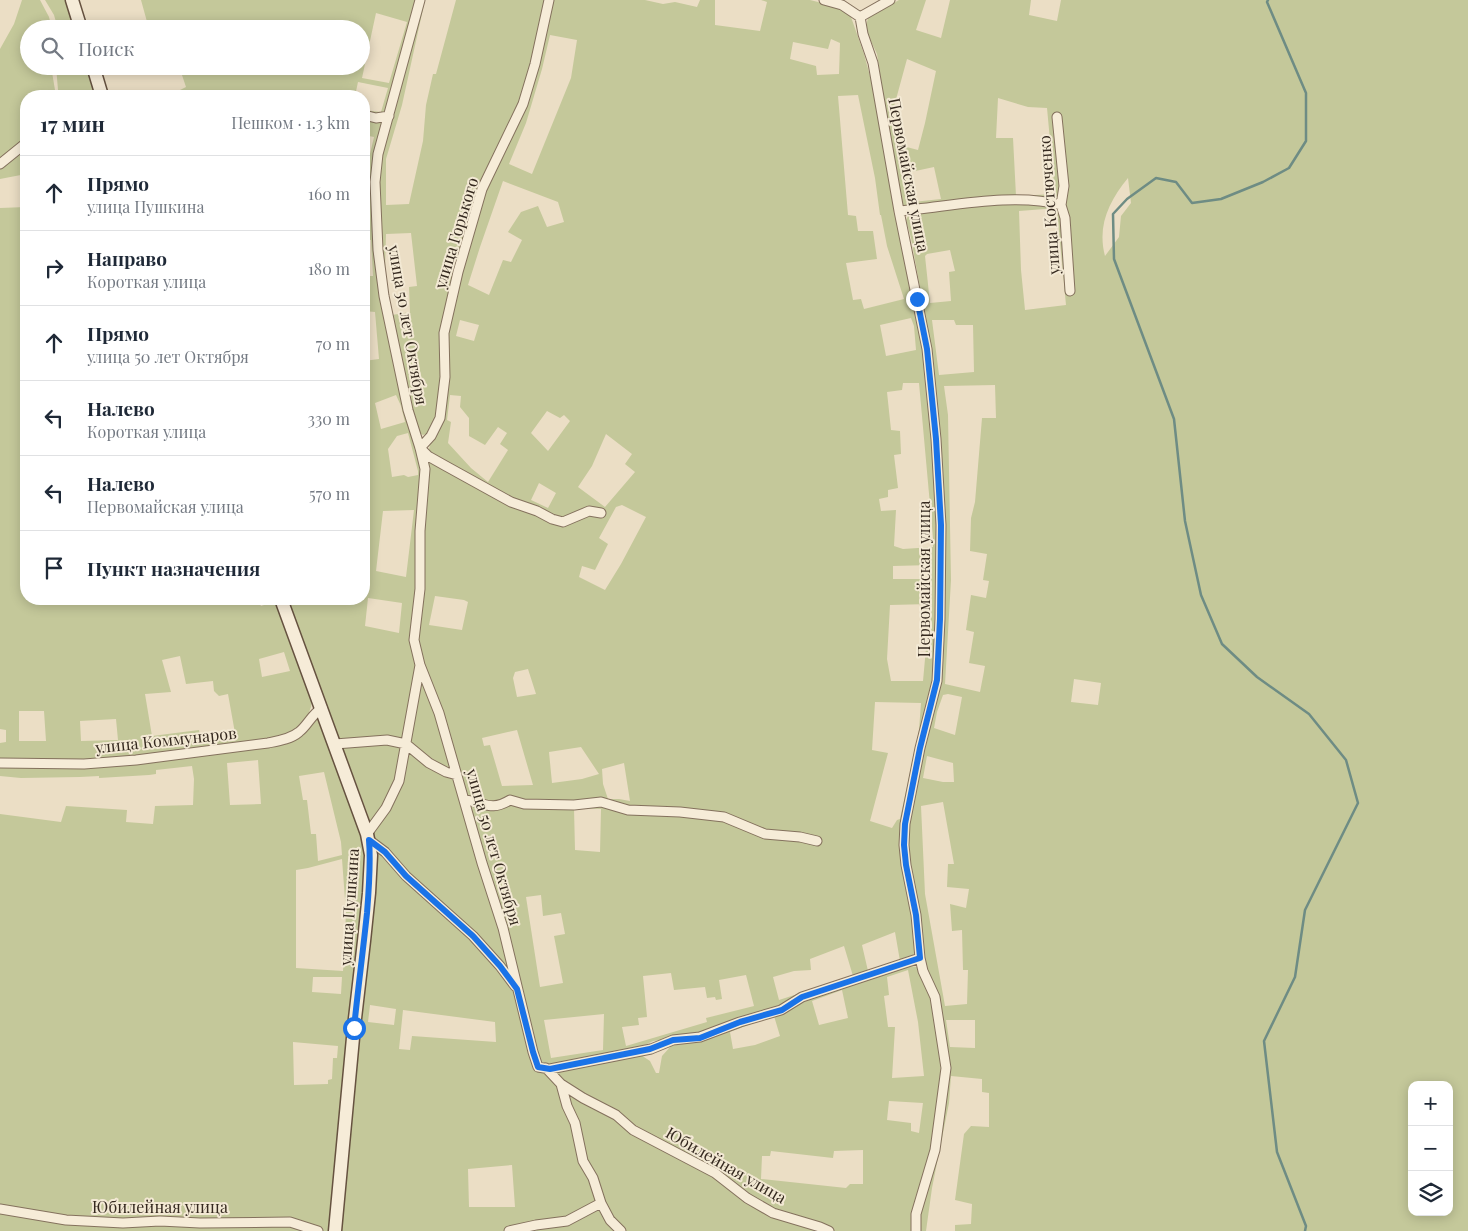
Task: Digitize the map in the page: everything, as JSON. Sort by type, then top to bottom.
[{"type":"street","points":[[72,0],[78,20]]},
{"type":"street","name":"улица 50 лет Октября","points":[[420,0],[378,154],[375,182],[378,250],[384,296],[408,410],[425,469],[420,531],[420,589],[414,640],[420,665],[439,713],[458,775],[502,928],[538,1067],[546,1068],[561,1084],[575,1123],[583,1160],[593,1178],[601,1203],[610,1220],[621,1231]]},
{"type":"street","name":"улица Горького","points":[[420,448],[430,436],[440,418],[445,377],[444,333],[458,272],[482,189],[523,104],[535,64],[549,0]]},
{"type":"street","points":[[824,0],[842,2],[860,17],[890,0]]},
{"type":"street","name":"Первомайская улица","points":[[860,17],[863,34],[873,63],[898,211],[927,349],[936,439],[941,525],[937,680],[920,748],[905,824],[904,845],[916,915],[920,958],[923,971],[935,997],[946,1068],[935,1150],[916,1214],[916,1231]]},
{"type":"street","points":[[95,75],[100,90]]},
{"type":"street","points":[[370,116],[376,118],[389,116]]},
{"type":"street","name":"улица Костюченко","points":[[1057,117],[1064,186],[1061,205],[1065,218],[1070,291]]},
{"type":"street","points":[[0,164],[20,148]]},
{"type":"street","points":[[898,211],[961,203],[1010,200],[1040,200],[1061,205]]},
{"type":"street","points":[[420,448],[428,456],[444,466],[511,502],[537,511],[552,520],[563,522],[588,511],[601,512]]},
{"type":"street","name":"улица Пушкина","points":[[283,605],[368,837],[371,855],[369,892],[335,1231]]},
{"type":"street","points":[[420,665],[399,781],[386,808],[368,837],[385,852],[406,876],[473,936],[500,966],[517,989]]},
{"type":"street","name":"улица Коммунаров","points":[[0,763],[84,764],[185,754],[268,743],[287,738],[299,732],[314,713],[322,708]]},
{"type":"street","points":[[335,744],[387,740],[406,744],[429,763],[446,772],[458,775]]},
{"type":"street","points":[[465,800],[491,807],[502,805],[510,800],[524,804],[574,805],[601,802],[628,810],[680,812],[724,817],[765,834],[817,841]]},
{"type":"street","points":[[546,1068],[550,1069],[650,1049],[673,1040],[700,1038],[740,1022],[782,1010],[802,997],[920,958]]},
{"type":"street","name":"Юбилейная улица","points":[[561,1084],[582,1098],[616,1115],[633,1130],[715,1173],[746,1198],[773,1213],[829,1231]]},
{"type":"street","points":[[509,1231],[567,1220],[601,1203]]},
{"type":"street","name":"Юбилейная улица","points":[[0,1209],[66,1220],[123,1223],[160,1221],[200,1223],[290,1222],[318,1231]]},
{"type":"green space","points":[[22,0],[40,0],[50,20],[20,20],[20,75],[52,75],[55,90],[20,90],[20,143],[0,159],[0,49],[14,24]]},
{"type":"green space","points":[[45,0],[68,0],[74,20],[55,20]]},
{"type":"green space","points":[[141,0],[417,0],[386,114],[376,116],[370,114],[370,111],[381,112],[388,88],[358,82],[356,90],[180,90],[186,87],[182,75],[363,75],[362,78],[389,83],[407,22],[376,13],[370,41],[370,20],[147,20]]},
{"type":"green space","points":[[422,0],[425,0],[402,105],[386,159],[386,205],[409,204],[423,141],[426,105],[433,74],[436,74],[456,0],[547,0],[519,106],[499,150],[452,295],[437,416],[429,433],[423,435],[418,432],[410,406],[385,293],[377,206],[382,153]],"holes":[[[411,233],[417,286],[409,287],[410,312],[392,315],[385,270],[386,234]]]},
{"type":"green space","points":[[551,0],[645,0],[663,4],[675,2],[697,7],[700,0],[715,0],[715,25],[760,31],[767,2],[761,0],[810,0],[834,6],[845,11],[851,17],[864,54],[871,80],[910,282],[916,301],[925,361],[938,503],[939,571],[934,682],[913,770],[901,843],[904,868],[915,919],[917,946],[914,954],[902,962],[800,996],[781,1007],[749,1015],[704,1033],[653,1041],[637,1049],[553,1066],[554,1072],[641,1055],[650,1061],[656,1073],[659,1073],[662,1056],[671,1046],[701,1040],[741,1024],[781,1012],[806,998],[910,966],[917,967],[935,1010],[941,1065],[934,1134],[929,1162],[916,1195],[913,1231],[341,1231],[347,1146],[371,921],[375,856],[368,815],[289,605],[367,605],[365,626],[399,633],[402,603],[370,598],[370,360],[379,359],[375,312],[370,312],[370,276],[373,276],[370,240],[370,154],[374,137],[370,136],[370,118],[385,118],[373,176],[374,227],[381,292],[407,415],[420,455],[418,549],[412,641],[416,659],[423,659],[417,639],[422,584],[427,461],[430,444],[442,416],[446,393],[446,347],[460,271],[484,190],[524,104],[537,64]],"holes":[[[550,35],[577,40],[571,78],[532,174],[509,164],[526,123]],[[831,39],[840,43],[839,74],[817,75],[816,66],[790,59],[793,42],[828,49]],[[858,95],[875,178],[880,215],[887,246],[904,299],[864,309],[861,299],[853,300],[846,263],[877,259],[873,231],[858,231],[856,216],[848,215],[838,96]],[[503,181],[558,202],[564,222],[547,227],[538,206],[521,212],[508,232],[522,240],[511,262],[503,260],[489,295],[468,285]],[[911,318],[914,326],[916,350],[886,356],[880,325]],[[460,320],[479,325],[474,341],[456,336]],[[903,383],[919,383],[933,547],[903,549],[894,546],[896,510],[881,511],[879,499],[888,497],[888,490],[898,488],[894,455],[901,454],[900,431],[891,430],[887,392],[902,390]],[[396,395],[405,422],[381,429],[375,403]],[[450,395],[461,396],[460,407],[469,418],[469,436],[485,445],[498,427],[507,433],[500,444],[508,450],[488,482],[471,468],[448,443],[451,422],[447,420]],[[547,411],[560,418],[564,415],[570,421],[548,451],[531,433]],[[408,433],[418,475],[392,477],[388,449],[397,436]],[[606,434],[632,454],[625,464],[635,472],[605,507],[578,487],[592,466]],[[539,483],[556,493],[548,508],[531,500]],[[622,505],[646,517],[605,590],[579,577],[582,566],[595,570],[608,544],[599,538],[616,507]],[[414,510],[406,577],[376,571],[383,511]],[[932,565],[931,579],[893,579],[893,566]],[[435,596],[468,602],[462,630],[429,625]],[[930,604],[923,681],[891,681],[887,659],[890,605]],[[528,669],[536,694],[517,697],[513,678],[515,672]],[[875,702],[921,703],[919,730],[900,819],[897,820],[892,828],[870,821],[888,753],[872,750]],[[517,730],[533,785],[502,786],[490,745],[484,746],[482,738]],[[581,747],[599,774],[582,779],[552,783],[549,752]],[[624,763],[630,801],[608,799],[603,784],[602,769]],[[510,799],[523,803],[573,804],[601,801],[627,809],[724,815],[761,831],[798,835],[820,841],[821,843],[765,835],[724,818],[680,813],[641,813],[601,804],[522,806],[507,803],[507,800]],[[574,808],[601,809],[600,852],[575,850]],[[541,895],[543,916],[561,913],[565,934],[554,936],[563,983],[540,987],[526,897]],[[895,932],[900,961],[868,971],[862,945]],[[844,946],[853,976],[779,1000],[773,977],[794,971],[811,970],[810,959]],[[908,970],[918,1022],[924,1076],[892,1078],[895,1027],[888,1027],[884,996],[889,995],[887,977]],[[671,973],[674,990],[705,987],[707,998],[715,997],[716,1000],[722,999],[719,980],[746,975],[754,1006],[706,1018],[707,1022],[626,1046],[622,1027],[639,1025],[638,1018],[647,1017],[643,976]],[[842,990],[848,1018],[819,1025],[812,1001]],[[370,1005],[396,1009],[394,1025],[368,1022]],[[403,1010],[495,1022],[496,1042],[412,1036],[410,1050],[399,1049]],[[604,1014],[603,1050],[551,1058],[544,1020]],[[774,1016],[780,1036],[755,1045],[733,1049],[730,1032]],[[889,1101],[923,1103],[919,1133],[911,1131],[911,1123],[887,1120]],[[863,1150],[863,1184],[850,1184],[846,1188],[761,1179],[762,1156],[770,1156],[771,1151],[833,1158],[834,1151]],[[512,1165],[515,1207],[469,1207],[468,1169]]]},
{"type":"green space","points":[[899,0],[926,0],[916,30],[941,38],[950,0],[1031,0],[1029,15],[1057,21],[1061,0],[1468,0],[1468,1231],[955,1231],[955,1225],[971,1224],[972,1204],[955,1200],[964,1134],[971,1126],[989,1127],[989,1093],[982,1092],[982,1079],[951,1076],[949,1103],[932,1188],[926,1231],[919,1231],[919,1215],[948,1069],[924,970],[906,843],[942,639],[932,369],[924,310],[906,220],[909,214],[991,204],[1014,203],[1049,206],[1056,210],[1019,211],[1021,270],[1025,310],[1066,305],[1057,210],[1063,226],[1066,294],[1072,294],[1063,204],[1054,199],[999,198],[907,208],[903,205],[889,134],[877,54],[866,26],[868,18]],"holes":[[[907,59],[936,71],[918,150],[899,145],[892,114]],[[998,98],[1028,107],[1047,108],[1055,194],[1016,196],[1013,138],[996,138]],[[934,167],[941,199],[913,202],[906,173]],[[1128,178],[1131,203],[1121,216],[1119,237],[1105,256],[1103,245],[1104,224],[1106,214],[1115,196]],[[950,250],[955,271],[949,272],[951,301],[930,303],[925,256]],[[932,320],[954,320],[956,325],[973,325],[974,372],[939,375]],[[995,385],[996,418],[982,418],[975,502],[971,518],[970,551],[987,554],[983,580],[989,581],[986,598],[971,595],[966,630],[974,632],[969,663],[985,666],[980,692],[945,684],[951,580],[948,415],[944,386]],[[1074,679],[1101,683],[1098,705],[1071,702]],[[948,694],[962,697],[955,735],[934,728],[943,695]],[[927,756],[953,763],[954,782],[923,778]],[[943,802],[954,864],[948,864],[947,887],[969,889],[966,908],[950,904],[952,931],[962,930],[963,970],[968,970],[967,1004],[945,1006],[925,894],[921,806]],[[946,1020],[975,1020],[975,1048],[950,1047]]]},
{"type":"green space","points":[[57,75],[91,75],[95,90],[58,90]]},
{"type":"green space","points":[[20,150],[20,175],[0,179],[0,168]]},
{"type":"green space","points":[[20,207],[20,605],[276,605],[312,698],[306,720],[298,730],[286,737],[267,741],[83,762],[0,761],[0,743],[6,742],[6,730],[0,729],[0,208]],"holes":[[[284,652],[290,671],[262,677],[259,659]],[[180,656],[186,684],[213,681],[214,691],[219,696],[228,694],[235,733],[200,736],[199,730],[152,736],[145,694],[171,692],[162,660]],[[19,711],[44,711],[46,741],[19,741]],[[116,719],[118,740],[81,741],[80,721]]]},
{"type":"green space","points":[[316,716],[321,717],[358,816],[366,853],[364,894],[329,1231],[0,1231],[0,814],[61,822],[66,806],[127,810],[126,822],[153,824],[155,806],[193,805],[194,779],[192,766],[156,770],[156,774],[149,775],[99,778],[99,776],[21,778],[0,776],[0,766],[81,766],[284,742]],"holes":[[[258,760],[261,804],[230,805],[227,763]],[[324,772],[341,842],[342,855],[318,861],[316,834],[311,834],[307,800],[303,800],[299,776]],[[342,859],[346,913],[343,971],[296,968],[296,870]],[[313,977],[342,977],[341,994],[312,992]],[[293,1042],[338,1046],[337,1058],[333,1058],[332,1079],[328,1080],[328,1084],[294,1085]]]},
{"type":"waterway","points":[[1268,0],[1267,2],[1306,93],[1306,141],[1289,168],[1263,182],[1221,199],[1192,203],[1176,182],[1156,178],[1127,199],[1113,214],[1114,259],[1174,419],[1185,521],[1201,595],[1222,644],[1257,677],[1309,714],[1346,760],[1358,803],[1305,910],[1295,977],[1264,1041],[1277,1152],[1306,1226],[1305,1231]]},
{"type":"route","points":[[354,1028],[369,892],[371,855],[369,840],[385,852],[406,876],[473,936],[500,966],[517,989],[538,1067],[550,1069],[650,1049],[673,1040],[700,1038],[740,1022],[782,1010],[802,997],[920,958],[916,915],[906,865],[904,845],[905,824],[920,748],[937,680],[941,525],[936,439],[927,349],[917,299]]}]
